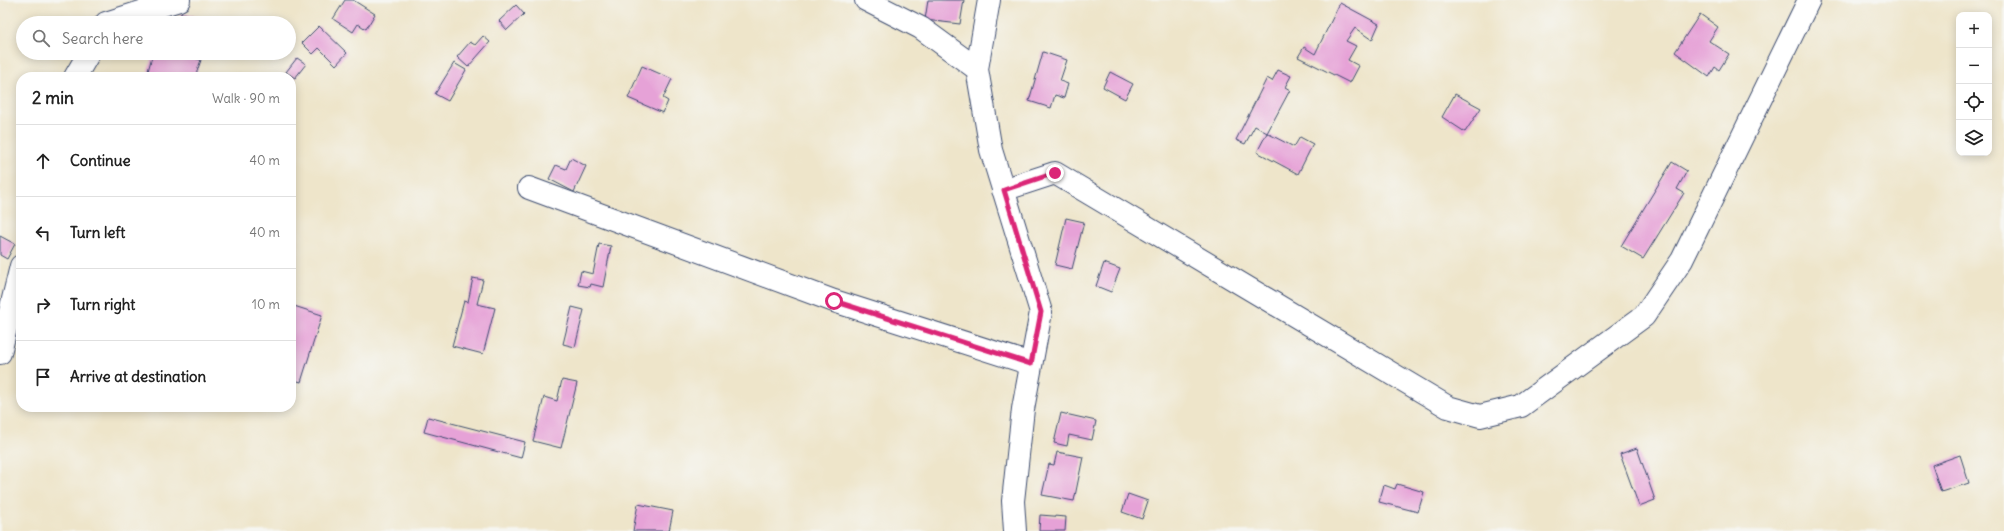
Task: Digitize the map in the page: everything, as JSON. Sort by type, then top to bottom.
[{"type":"street","points":[[128,16],[179,0]]},
{"type":"street","points":[[866,0],[921,28],[977,69]]},
{"type":"street","points":[[989,0],[977,69],[991,150],[1041,312],[1023,409],[1013,501],[1015,531]]},
{"type":"street","points":[[1004,190],[1055,173],[1448,407],[1480,416],[1521,406],[1644,316],[1682,260],[1809,0]]},
{"type":"street","points":[[78,72],[85,60]]},
{"type":"street","points":[[529,188],[834,301],[1031,364]]},
{"type":"street","points":[[0,353],[16,287]]},
{"type":"building","points":[[345,0],[353,0],[375,14],[366,29],[358,24],[353,32],[333,19]]},
{"type":"building","points":[[928,0],[964,0],[960,24],[925,20]]},
{"type":"building","points":[[1340,3],[1379,24],[1372,40],[1355,28],[1346,41],[1356,46],[1348,60],[1359,66],[1350,83],[1298,57],[1304,47],[1315,54]]},
{"type":"building","points":[[516,5],[524,14],[507,30],[499,21]]},
{"type":"building","points":[[181,13],[195,16],[180,16]]},
{"type":"building","points":[[1700,14],[1718,27],[1709,41],[1729,54],[1719,70],[1715,67],[1709,77],[1675,52]]},
{"type":"building","points":[[319,26],[347,53],[336,65],[319,48],[313,54],[302,43]]},
{"type":"building","points":[[483,36],[490,42],[468,67],[457,57],[470,42],[475,45]]},
{"type":"building","points":[[1043,52],[1067,60],[1060,81],[1068,84],[1064,98],[1055,95],[1051,108],[1029,101]]},
{"type":"building","points":[[297,58],[306,64],[296,77],[296,72],[286,72]]},
{"type":"building","points":[[151,60],[201,60],[197,72],[148,71]]},
{"type":"building","points":[[454,63],[466,70],[448,101],[435,94]]},
{"type":"building","points":[[642,66],[672,79],[663,98],[668,101],[663,113],[628,98]]},
{"type":"building","points":[[1278,70],[1291,76],[1285,87],[1290,90],[1267,133],[1255,126],[1245,144],[1236,140],[1267,78],[1272,81]]},
{"type":"building","points":[[1110,72],[1133,84],[1125,99],[1103,87]]},
{"type":"building","points":[[1455,94],[1481,108],[1465,132],[1442,117]]},
{"type":"building","points":[[1267,133],[1294,147],[1300,137],[1313,144],[1298,174],[1257,152]]},
{"type":"building","points":[[571,158],[586,166],[574,192],[549,179],[556,165],[566,169]]},
{"type":"building","points":[[1672,162],[1687,171],[1677,189],[1684,193],[1643,259],[1621,246]]},
{"type":"building","points":[[1066,218],[1084,222],[1072,269],[1055,265]]},
{"type":"building","points":[[0,236],[15,244],[7,259],[0,255]]},
{"type":"building","points":[[599,244],[611,246],[603,287],[591,284],[590,287],[578,285],[581,271],[593,274]]},
{"type":"building","points":[[1104,263],[1120,269],[1111,292],[1096,286]]},
{"type":"building","points":[[473,278],[483,280],[477,304],[495,308],[483,354],[452,346],[464,301],[468,302]]},
{"type":"building","points":[[296,307],[322,315],[301,382],[296,380]]},
{"type":"building","points":[[572,307],[584,310],[575,347],[563,344]]},
{"type":"building","points":[[562,380],[577,383],[561,448],[533,441],[544,397],[557,401]]},
{"type":"building","points":[[1061,413],[1096,421],[1092,440],[1069,435],[1067,446],[1054,443]]},
{"type":"building","points":[[428,417],[525,442],[521,458],[424,432]]},
{"type":"building","points":[[1637,448],[1655,500],[1639,506],[1620,454]]},
{"type":"building","points":[[1057,452],[1083,457],[1074,501],[1042,495],[1049,464],[1054,465]]},
{"type":"building","points":[[1960,455],[1969,483],[1941,492],[1932,465]]},
{"type":"building","points":[[1397,484],[1424,492],[1418,512],[1379,502],[1384,485],[1395,489]]},
{"type":"building","points":[[1128,494],[1148,501],[1142,519],[1122,512]]},
{"type":"building","points":[[638,504],[673,511],[669,531],[633,531]]},
{"type":"building","points":[[1040,515],[1066,517],[1065,531],[1039,531]]},
{"type":"route","points":[[834,301],[1031,364],[1041,312],[1004,190],[1055,173]]}]
